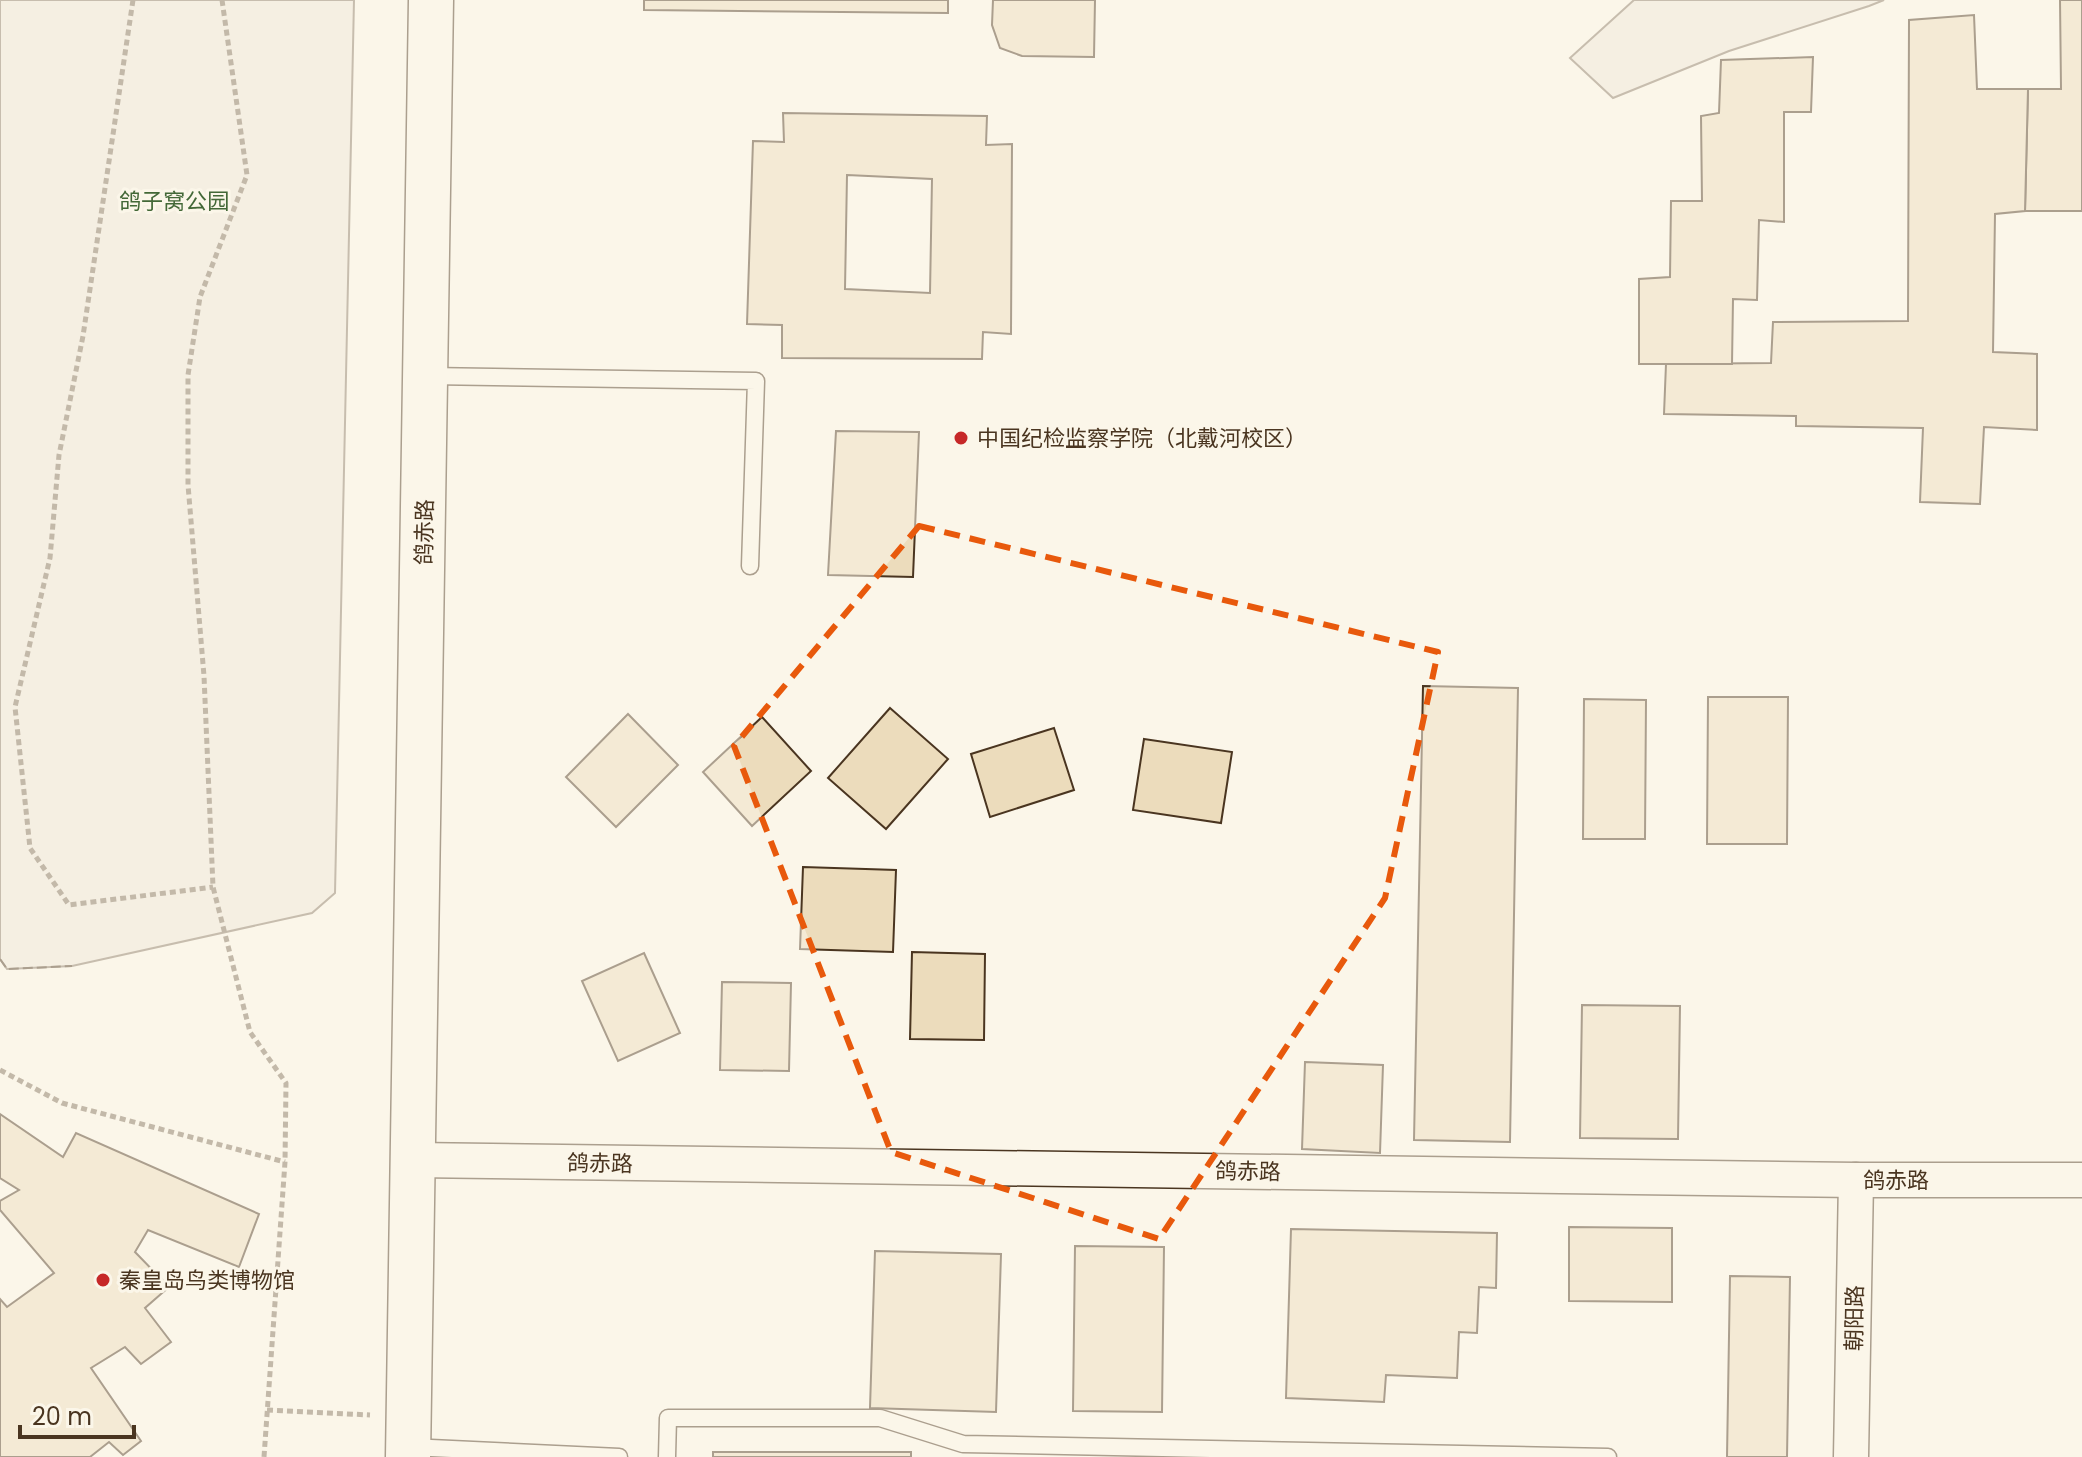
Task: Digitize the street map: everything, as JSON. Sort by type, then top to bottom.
[{"type":"main road","name":"鸽赤路","points":[[409,1440],[431,0]]},
{"type":"street","name":"鸽赤路","points":[[414,1160],[1856,1180],[2082,1180]]},
{"type":"street","name":"朝阳路","points":[[1851,1457],[1856,1180]]},
{"type":"lane","points":[[426,376],[756,381],[750,566]]},
{"type":"lane","points":[[667,1457],[668,1418],[880,1418],[963,1444],[1608,1457]]},
{"type":"lane","points":[[409,1440],[619,1457]]},
{"type":"path","points":[[133,0],[83,336],[59,455],[50,558],[15,707],[30,848],[69,905],[213,887]]},
{"type":"path","points":[[222,0],[247,175],[200,297],[188,375],[188,485],[204,676],[213,887],[250,1032],[286,1083],[285,1162],[264,1457]]},
{"type":"path","points":[[0,1070],[62,1103],[285,1162]]},
{"type":"path","points":[[267,1410],[409,1440]]},
{"type":"highlighted area","points":[[919,526],[1438,652],[1385,898],[1159,1239],[891,1152],[734,746]]},
{"type":"green space","name":"鸽子窝公园","points":[[0,0],[354,0],[335,893],[312,913],[72,966],[7,969],[0,959]]},
{"type":"green space","points":[[1634,0],[1884,0],[1729,51],[1613,98],[1570,58]]},
{"type":"building","points":[[644,0],[948,0],[948,13],[644,10]]},
{"type":"building","points":[[993,0],[1095,0],[1094,57],[1022,56],[1000,48],[992,25]]},
{"type":"building","points":[[2060,0],[2082,0],[2082,211],[2025,211],[2028,89],[2061,89]]},
{"type":"building","points":[[1974,15],[1977,89],[2028,89],[2025,211],[1995,214],[1993,352],[2037,354],[2037,430],[1984,427],[1980,504],[1920,502],[1923,428],[1796,426],[1796,416],[1664,414],[1666,364],[1771,363],[1773,322],[1908,321],[1909,20]]},
{"type":"building","points":[[1813,57],[1811,112],[1784,112],[1784,222],[1759,220],[1757,300],[1733,299],[1732,364],[1639,364],[1639,279],[1670,277],[1671,201],[1702,201],[1701,116],[1719,113],[1721,60]]},
{"type":"building","points":[[783,113],[987,116],[986,145],[1012,144],[1011,334],[983,332],[982,359],[782,358],[782,325],[747,324],[753,141],[784,142]],"holes":[[[847,175],[932,179],[930,293],[845,289]]]},
{"type":"building","points":[[836,431],[919,432],[913,577],[828,575]]},
{"type":"building","points":[[1423,686],[1518,688],[1510,1142],[1414,1140]]},
{"type":"building","points":[[1708,697],[1788,697],[1787,844],[1707,844]]},
{"type":"building","points":[[1584,699],[1646,700],[1645,839],[1583,839]]},
{"type":"building","points":[[890,708],[948,759],[886,829],[828,778]]},
{"type":"building","points":[[628,714],[678,765],[616,827],[566,777]]},
{"type":"building","points":[[762,717],[811,771],[752,826],[703,772]]},
{"type":"building","points":[[1054,728],[1074,790],[990,817],[971,754]]},
{"type":"building","points":[[1144,739],[1232,752],[1221,823],[1133,810]]},
{"type":"building","points":[[803,867],[896,870],[893,952],[800,949]]},
{"type":"building","points":[[912,952],[985,954],[984,1040],[910,1039]]},
{"type":"building","points":[[644,953],[680,1033],[618,1061],[582,981]]},
{"type":"building","points":[[722,982],[791,983],[789,1071],[720,1070]]},
{"type":"building","points":[[1582,1005],[1680,1006],[1678,1139],[1580,1138]]},
{"type":"building","points":[[1305,1062],[1383,1065],[1380,1153],[1302,1149]]},
{"type":"building","name":"秦皇岛鸟类博物馆","points":[[0,1114],[63,1157],[76,1133],[259,1214],[239,1267],[148,1230],[135,1252],[169,1287],[145,1308],[171,1342],[141,1364],[125,1347],[91,1368],[141,1441],[123,1455],[109,1442],[90,1457],[0,1457],[0,1299],[7,1307],[54,1273],[0,1210],[0,1201],[19,1190],[0,1178]]},
{"type":"building","points":[[1569,1227],[1672,1228],[1672,1302],[1569,1301]]},
{"type":"building","points":[[1291,1229],[1497,1233],[1496,1288],[1479,1287],[1477,1333],[1459,1332],[1457,1378],[1386,1375],[1384,1402],[1286,1398]]},
{"type":"building","points":[[1075,1246],[1164,1247],[1162,1412],[1073,1411]]},
{"type":"building","points":[[875,1251],[1001,1254],[996,1412],[870,1408]]},
{"type":"building","points":[[1730,1276],[1790,1277],[1787,1457],[1727,1457]]},
{"type":"building","points":[[713,1452],[911,1452],[911,1457],[713,1457]]},
{"type":"fence","points":[[0,959],[7,969],[72,966]]},
{"type":"place","name":"中国纪检监察学院（北戴河校区）","points":[[961,438]]},
{"type":"place","name":"秦皇岛鸟类博物馆","points":[[103,1280]]}]
